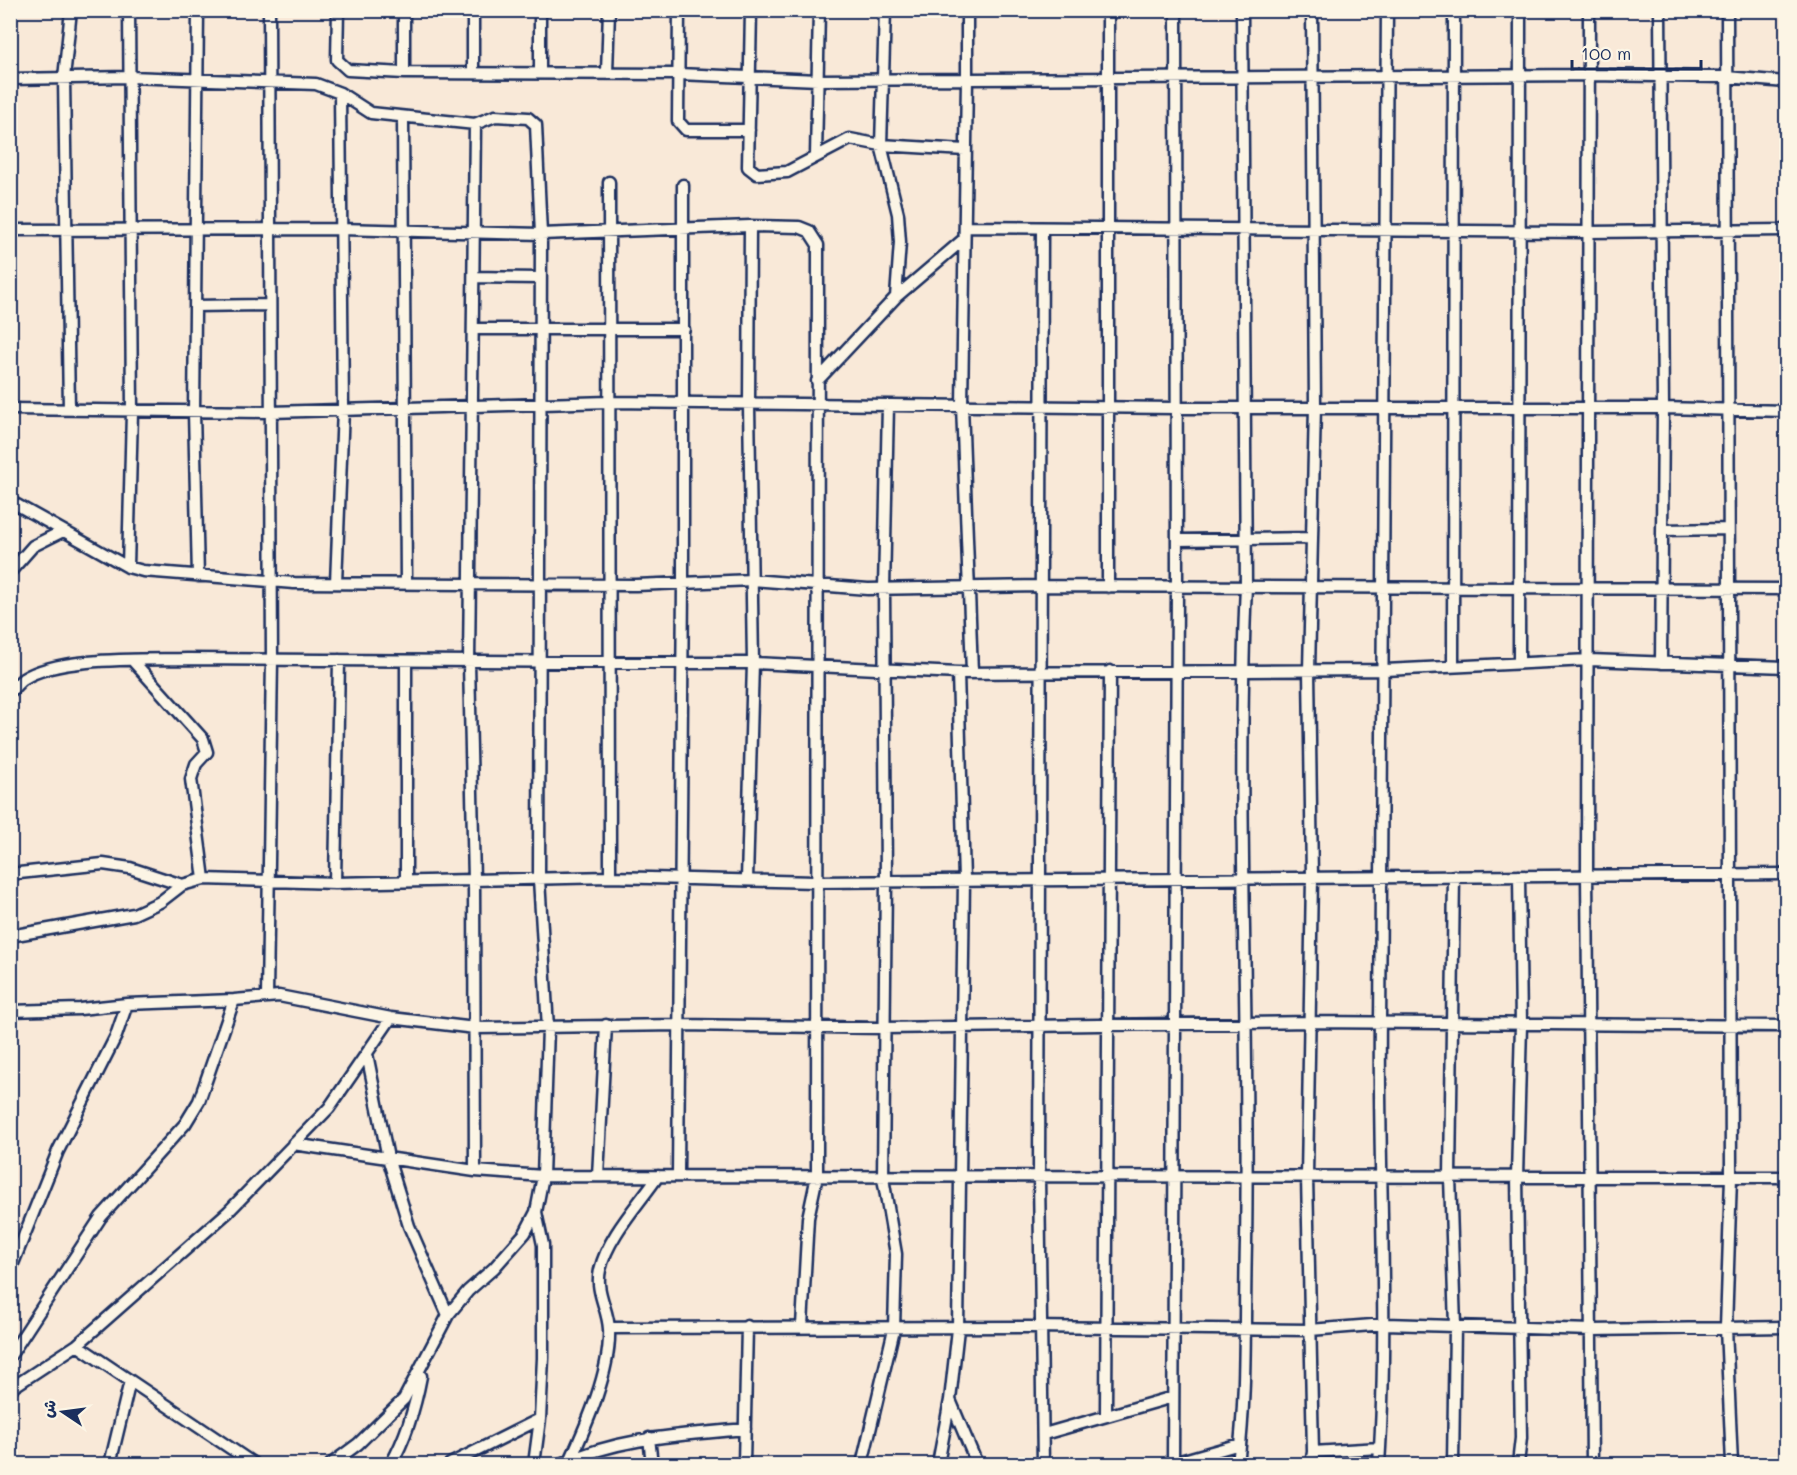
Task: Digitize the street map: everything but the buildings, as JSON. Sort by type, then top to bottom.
[{"type":"street","points":[[69,410],[64,231],[64,78],[71,10]]},
{"type":"street","points":[[128,567],[132,412],[129,10]]},
{"type":"street","points":[[198,10],[194,412],[198,576]]},
{"type":"street","points":[[267,997],[272,659],[269,10]]},
{"type":"street","points":[[338,10],[337,60],[342,66],[348,70],[404,73],[473,71],[678,74],[818,80],[1588,75],[1726,77],[1786,82]]},
{"type":"street","points":[[404,10],[404,73]]},
{"type":"street","points":[[473,10],[473,71]]},
{"type":"street","points":[[540,10],[540,73]]},
{"type":"street","points":[[607,73],[609,10]]},
{"type":"street","points":[[679,10],[678,74],[681,127],[686,130],[749,130]]},
{"type":"street","points":[[751,10],[748,167],[757,174],[787,172],[850,139],[881,145],[965,150]]},
{"type":"street","points":[[816,156],[819,10]]},
{"type":"street","points":[[885,10],[881,145],[898,214],[900,242],[896,297]]},
{"type":"street","points":[[967,10],[962,405],[972,672]]},
{"type":"street","points":[[1108,10],[1110,407],[1108,587]]},
{"type":"street","points":[[1176,10],[1177,587],[1173,1464],[1240,1444]]},
{"type":"street","points":[[1238,1464],[1247,1177],[1242,671],[1246,586],[1246,407],[1242,10]]},
{"type":"street","points":[[1311,1464],[1313,1452],[1307,1177],[1312,877],[1309,671],[1315,406],[1312,10]]},
{"type":"street","points":[[1379,1464],[1385,1324],[1380,1023],[1387,407],[1387,10]]},
{"type":"street","points":[[1453,665],[1454,10]]},
{"type":"street","points":[[1519,662],[1520,10]]},
{"type":"street","points":[[1589,10],[1590,407],[1587,588],[1589,660],[1587,874],[1592,1464]]},
{"type":"street","points":[[1660,10],[1663,408],[1661,663]]},
{"type":"street","points":[[1727,10],[1726,411],[1730,589],[1728,874],[1731,1177],[1726,1329],[1732,1464]]},
{"type":"street","points":[[10,80],[129,77],[316,84],[340,93],[368,112],[403,118],[475,124],[495,116],[534,120],[536,125],[541,234],[542,404],[539,584],[540,879],[548,1028],[543,1176],[536,1212],[525,1233],[494,1268],[468,1291],[448,1315],[433,1339],[423,1364],[404,1399],[358,1444],[331,1464]]},
{"type":"street","points":[[336,583],[343,409],[340,93]]},
{"type":"street","points":[[403,118],[406,230],[406,582]]},
{"type":"street","points":[[475,124],[469,663],[474,880],[475,1171]]},
{"type":"street","points":[[609,182],[610,878]]},
{"type":"street","points":[[678,1176],[679,879],[683,663],[682,185]]},
{"type":"street","points":[[10,230],[130,232],[340,229],[541,234],[750,226],[799,227],[809,231],[818,245],[819,666],[815,882],[819,1027],[817,1176],[808,1218],[802,1326]]},
{"type":"street","points":[[747,880],[753,663],[749,405],[750,226]]},
{"type":"street","points":[[817,381],[896,297],[964,233],[1042,228],[1520,232],[1786,230]]},
{"type":"street","points":[[1042,228],[1039,1177],[1043,1464]]},
{"type":"street","points":[[474,277],[540,278]]},
{"type":"street","points":[[195,306],[270,305]]},
{"type":"street","points":[[473,329],[684,329]]},
{"type":"street","points":[[10,409],[271,412],[609,402],[1175,408],[1590,407],[1786,411]]},
{"type":"street","points":[[862,1464],[894,1329],[896,1254],[883,1178],[886,880],[884,590],[888,405]]},
{"type":"street","points":[[10,501],[128,567],[270,582],[608,585],[752,580],[884,590],[1042,585],[1786,589]]},
{"type":"street","points":[[1662,530],[1728,529]]},
{"type":"street","points":[[10,572],[33,546],[63,531]]},
{"type":"street","points":[[1177,540],[1312,538]]},
{"type":"street","points":[[132,660],[204,739],[207,752],[196,764],[191,779],[204,879]]},
{"type":"street","points":[[10,692],[22,680],[39,672],[63,666],[132,660],[753,663],[958,673],[1042,670],[1175,672],[1385,670],[1589,660],[1786,667]]},
{"type":"street","points":[[335,883],[339,660]]},
{"type":"street","points":[[406,662],[406,881]]},
{"type":"street","points":[[1106,1415],[1110,671]]},
{"type":"street","points":[[938,1464],[950,1400],[958,1329],[964,1027],[964,880],[958,673]]},
{"type":"street","points":[[10,874],[103,864],[130,868],[182,885]]},
{"type":"street","points":[[10,936],[134,914],[154,906],[182,885],[204,879],[335,883],[610,878],[815,882],[1786,874]]},
{"type":"street","points":[[1453,1464],[1455,1326],[1450,1177],[1454,1024],[1454,876]]},
{"type":"street","points":[[1518,1464],[1521,1438],[1517,1177],[1521,1025],[1519,876]]},
{"type":"street","points":[[10,1011],[296,997],[391,1018],[475,1028],[606,1025],[1040,1027],[1310,1022],[1786,1026]]},
{"type":"street","points":[[10,1356],[101,1217],[184,1125],[200,1101],[234,1000]]},
{"type":"street","points":[[10,1271],[58,1151],[116,1036],[127,1004]]},
{"type":"street","points":[[10,1389],[77,1345],[228,1212],[329,1108],[391,1018]]},
{"type":"street","points":[[598,1176],[606,1025]]},
{"type":"street","points":[[367,1054],[388,1158],[409,1226],[448,1315]]},
{"type":"street","points":[[293,1144],[475,1171],[543,1176],[883,1178],[1591,1175],[1786,1177]]},
{"type":"street","points":[[565,1463],[589,1418],[604,1364],[609,1328],[600,1300],[598,1285],[600,1269],[615,1238],[658,1176]]},
{"type":"street","points":[[534,1464],[540,1419],[543,1245],[536,1212]]},
{"type":"street","points":[[609,1328],[802,1326],[894,1329],[1040,1327],[1310,1330],[1385,1324],[1592,1330],[1786,1327]]},
{"type":"street","points":[[744,1464],[747,1326]]},
{"type":"street","points":[[77,1345],[255,1464]]},
{"type":"street","points":[[391,1464],[401,1446],[415,1409],[423,1364]]},
{"type":"street","points":[[110,1464],[130,1381]]},
{"type":"street","points":[[1044,1434],[1173,1397]]},
{"type":"street","points":[[950,1400],[977,1464]]},
{"type":"street","points":[[450,1464],[540,1419]]},
{"type":"street","points":[[565,1463],[616,1444],[649,1438],[745,1429]]},
{"type":"street","points":[[649,1438],[652,1464]]},
{"type":"street","points":[[1313,1452],[1380,1448]]}]
